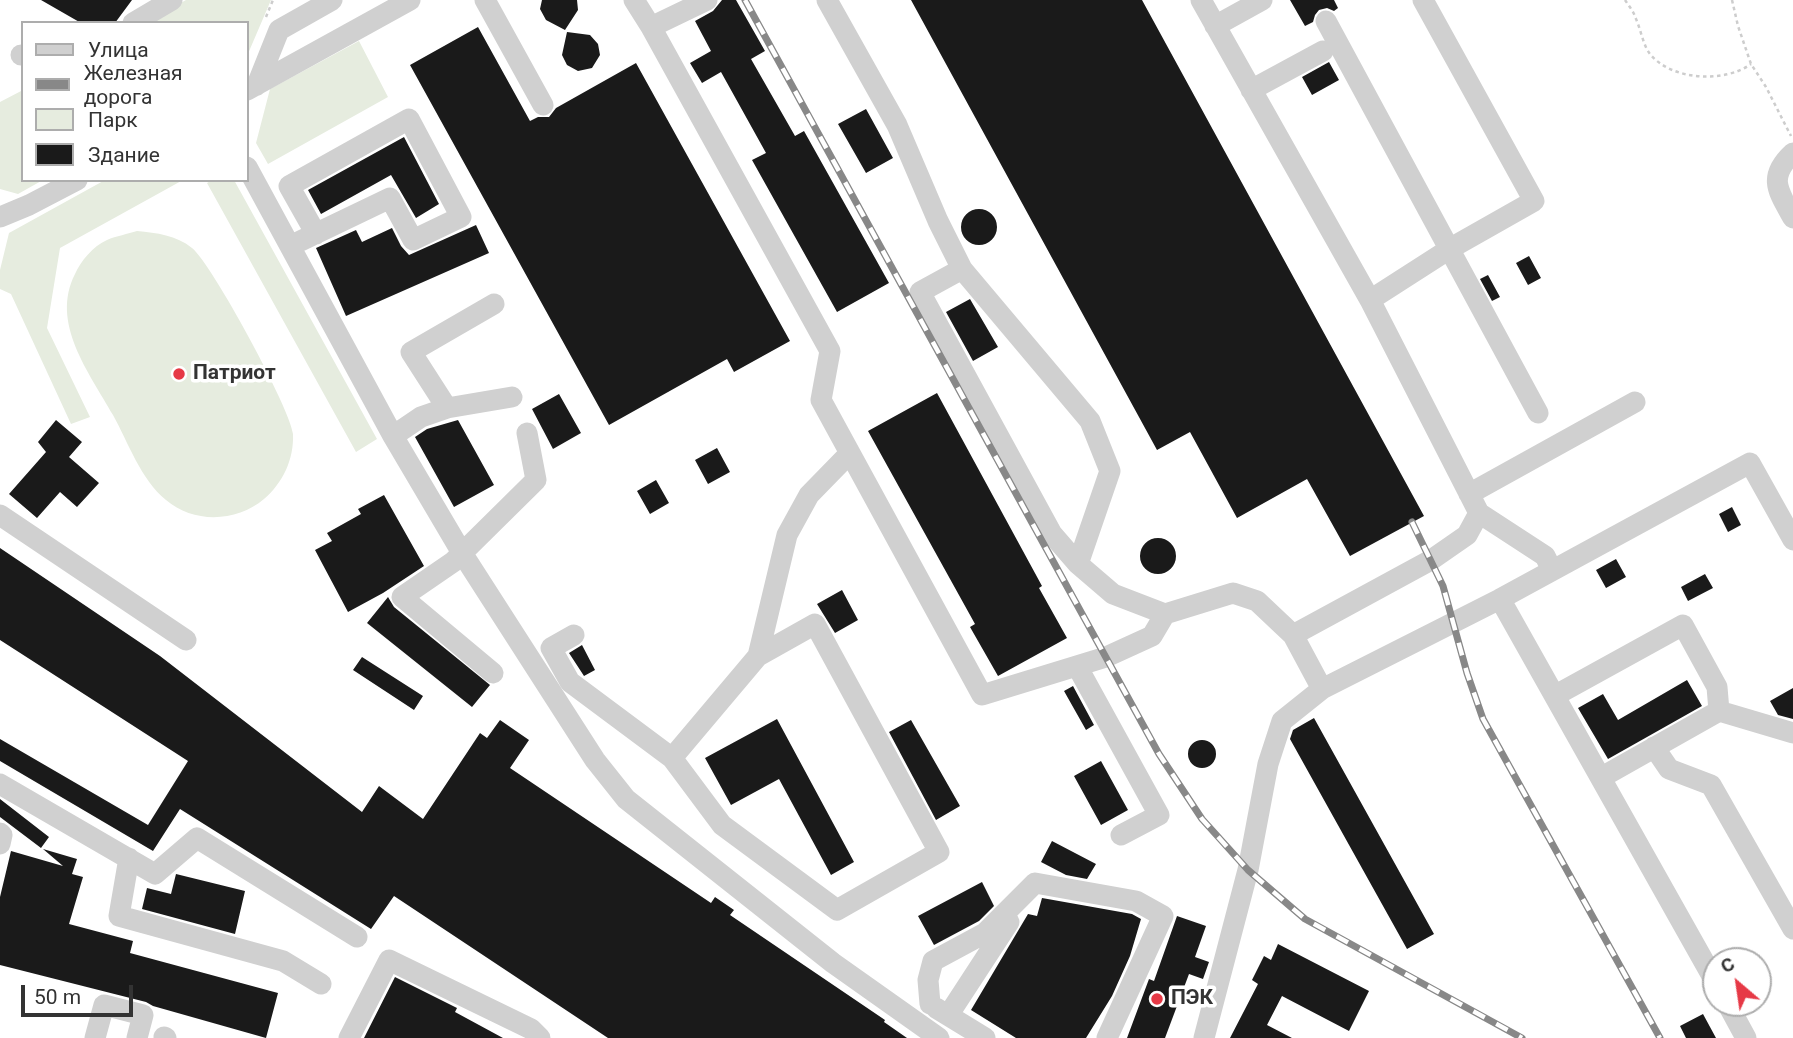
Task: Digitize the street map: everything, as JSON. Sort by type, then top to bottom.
[{"type":"street","points":[[136,21],[172,0]]},
{"type":"street","points":[[252,87],[279,30],[332,0]]},
{"type":"street","points":[[252,87],[410,0]]},
{"type":"street","points":[[485,0],[543,105]]},
{"type":"street","points":[[634,0],[830,351],[821,400],[982,695],[1106,657],[1152,636],[1165,614]]},
{"type":"street","points":[[651,27],[707,0]]},
{"type":"street","points":[[827,0],[897,125],[938,221],[962,269],[1090,421],[1110,471],[1078,564]]},
{"type":"street","points":[[1201,0],[1370,300],[1479,513],[1545,556],[1552,570]]},
{"type":"street","points":[[1215,26],[1262,0]]},
{"type":"street","points":[[1370,300],[1451,248],[1534,201],[1423,0]]},
{"type":"street","points":[[1326,21],[1538,413]]},
{"type":"street","points":[[1251,90],[1323,51]]},
{"type":"street","points":[[290,246],[316,234],[390,198],[413,240],[461,217],[409,119],[289,186],[316,234]]},
{"type":"street","points":[[1793,153],[1782,163],[1776,177],[1780,194],[1793,218]]},
{"type":"street","points":[[248,169],[393,436],[462,553],[595,760],[626,799],[833,963],[939,1038]]},
{"type":"street","points":[[0,217],[72,182]]},
{"type":"street","points":[[962,269],[920,292],[1052,534],[1078,564],[1113,594],[1165,614],[1233,593],[1258,601],[1293,635],[1322,689]]},
{"type":"street","points":[[447,408],[411,352],[494,304]]},
{"type":"street","points":[[393,436],[421,417],[447,408],[512,397]]},
{"type":"street","points":[[1469,494],[1635,402]]},
{"type":"street","points":[[493,673],[402,597],[453,562],[536,481],[527,433]]},
{"type":"street","points":[[758,656],[787,535],[809,495],[849,454]]},
{"type":"street","points":[[1204,1038],[1248,870],[1268,764],[1282,721],[1322,689],[1500,598],[1750,463],[1793,540]]},
{"type":"street","points":[[1293,635],[1431,559],[1467,535],[1479,513]]},
{"type":"street","points":[[0,515],[186,640]]},
{"type":"street","points":[[1500,598],[1702,958]]},
{"type":"street","points":[[574,635],[551,648],[570,682],[672,758],[722,825],[837,910],[939,852],[815,624],[758,656],[672,758]]},
{"type":"street","points":[[1556,695],[1683,625],[1717,687],[1719,711]]},
{"type":"street","points":[[1077,666],[1159,815],[1121,835]]},
{"type":"street","points":[[1602,777],[1719,711],[1791,735],[1793,733]]},
{"type":"street","points":[[1654,747],[1669,769],[1711,785],[1793,929]]},
{"type":"street","points":[[0,784],[155,874],[197,838],[357,937]]},
{"type":"street","points":[[0,833],[0,844]]},
{"type":"street","points":[[129,858],[119,916],[283,961],[321,984]]},
{"type":"street","points":[[930,1004],[928,980],[933,961],[985,933],[1035,883],[1136,901],[1163,916],[1107,1038]]},
{"type":"street","points":[[949,1014],[1016,912]]},
{"type":"street","points":[[349,1038],[389,960],[531,1030],[540,1038]]},
{"type":"street","points":[[900,1010],[930,1004],[985,1038]]},
{"type":"street","points":[[95,1038],[104,1005],[143,1015],[137,1038]]},
{"type":"street","points":[[1735,1017],[1746,1038]]},
{"type":"path","points":[[1625,0],[1635,15],[1648,53],[1676,73],[1720,75],[1741,71],[1751,64]]},
{"type":"path","points":[[1732,0],[1751,64],[1793,138]]},
{"type":"green space","points":[[186,0],[271,0],[248,54],[248,21],[149,21]]},
{"type":"green space","points":[[359,41],[388,97],[268,164],[256,143],[270,89]]},
{"type":"green space","points":[[21,91],[21,182],[39,182],[18,194],[0,189],[0,102]]},
{"type":"green space","points":[[101,182],[179,182],[60,248],[47,328],[90,417],[71,424],[11,294],[0,289],[0,270],[9,233]]},
{"type":"green space","points":[[235,182],[377,439],[356,452],[207,183]]},
{"type":"green space","name":"Патриот","points":[[137,231],[173,237],[192,248],[202,260],[249,338],[289,420],[293,443],[286,470],[271,493],[253,507],[241,512],[215,517],[189,513],[177,508],[157,492],[136,460],[76,347],[67,311],[68,292],[75,274],[88,254],[97,246],[114,237]]},
{"type":"building","points":[[41,0],[132,0],[116,21],[78,21]]},
{"type":"building","points":[[542,0],[577,0],[578,10],[565,30],[546,20],[540,9]]},
{"type":"building","points":[[722,0],[736,0],[765,51],[751,59],[795,136],[804,131],[889,283],[837,312],[752,160],[766,153],[721,72],[702,83],[690,63],[711,51],[695,21],[713,11]]},
{"type":"building","points":[[911,0],[1142,0],[1424,516],[1350,556],[1307,479],[1237,518],[1190,432],[1157,450]]},
{"type":"building","points":[[1290,0],[1334,0],[1338,8],[1334,11],[1327,8],[1319,10],[1313,22],[1305,26]]},
{"type":"building","points":[[478,27],[530,121],[538,117],[549,117],[556,108],[636,63],[790,341],[734,372],[727,359],[609,425],[410,65]]},
{"type":"building","points":[[567,32],[590,35],[598,44],[600,55],[592,68],[578,71],[567,65],[562,55]]},
{"type":"building","points":[[1329,62],[1339,80],[1312,95],[1302,77]]},
{"type":"building","points":[[866,109],[893,158],[866,173],[838,124]]},
{"type":"building","points":[[404,137],[439,204],[416,218],[391,175],[321,214],[308,190]]},
{"type":"building","points":[[979,209],[992,214],[997,227],[992,240],[979,245],[966,240],[961,227],[966,214]]},
{"type":"building","points":[[476,225],[489,253],[346,316],[316,248],[356,230],[362,242],[392,228],[409,255]]},
{"type":"building","points":[[1529,256],[1541,278],[1528,285],[1516,263]]},
{"type":"building","points":[[1488,275],[1500,297],[1492,301],[1480,279]]},
{"type":"building","points":[[970,299],[998,347],[973,361],[946,312]]},
{"type":"building","points":[[937,393],[1042,586],[1039,588],[1067,638],[998,676],[970,627],[975,624],[868,431]]},
{"type":"building","points":[[559,394],[581,433],[553,449],[532,409]]},
{"type":"building","points":[[56,420],[82,442],[69,457],[99,483],[77,507],[60,492],[37,518],[9,494],[46,452],[38,442]]},
{"type":"building","points":[[458,420],[494,485],[454,507],[415,437],[427,429]]},
{"type":"building","points":[[717,448],[730,472],[708,484],[695,460]]},
{"type":"building","points":[[656,480],[669,503],[650,514],[637,491]]},
{"type":"building","points":[[384,495],[424,566],[348,612],[315,550],[332,541],[327,533],[361,514],[358,509]]},
{"type":"building","points":[[1732,507],[1741,525],[1728,532],[1719,514]]},
{"type":"building","points":[[1158,538],[1171,543],[1176,556],[1171,569],[1158,574],[1145,569],[1140,556],[1145,543]]},
{"type":"building","points":[[0,548],[160,656],[362,812],[379,786],[423,819],[480,733],[487,738],[500,720],[529,740],[510,768],[711,903],[715,897],[734,910],[730,915],[885,1020],[884,1022],[907,1038],[608,1038],[394,896],[371,929],[180,809],[153,851],[0,761],[0,739],[148,825],[188,761],[0,640]]},
{"type":"building","points":[[1616,559],[1626,577],[1606,588],[1596,570]]},
{"type":"building","points":[[1705,574],[1713,588],[1688,601],[1681,587]]},
{"type":"building","points":[[842,590],[858,620],[835,633],[817,604]]},
{"type":"building","points":[[388,597],[394,607],[490,685],[472,707],[367,623]]},
{"type":"building","points":[[582,645],[595,670],[584,676],[569,653]]},
{"type":"building","points":[[362,657],[423,696],[414,710],[353,670]]},
{"type":"building","points":[[1687,680],[1702,706],[1608,759],[1578,708],[1603,694],[1618,720]]},
{"type":"building","points":[[1073,686],[1094,725],[1086,730],[1064,691]]},
{"type":"building","points":[[1793,688],[1793,719],[1778,715],[1770,701]]},
{"type":"building","points":[[1314,718],[1434,934],[1407,949],[1290,739],[1293,730]]},
{"type":"building","points":[[777,719],[854,862],[831,875],[779,779],[731,805],[705,758]]},
{"type":"building","points":[[911,720],[960,806],[936,820],[889,732]]},
{"type":"building","points":[[1202,740],[1212,744],[1216,754],[1212,764],[1202,768],[1192,764],[1188,754],[1192,744]]},
{"type":"building","points":[[1101,761],[1128,810],[1101,825],[1074,776]]},
{"type":"building","points":[[0,799],[49,837],[41,848],[0,817]]},
{"type":"building","points":[[1052,841],[1096,864],[1087,879],[1066,875],[1041,862]]},
{"type":"building","points":[[43,849],[77,859],[72,874],[83,877],[69,924],[133,941],[130,953],[278,993],[266,1038],[146,1002],[0,965],[0,897],[11,851],[63,866]]},
{"type":"building","points":[[176,874],[245,891],[235,934],[142,909],[147,888],[171,894]]},
{"type":"building","points":[[982,882],[994,906],[979,921],[934,945],[918,916]]},
{"type":"building","points":[[1042,898],[1132,914],[1141,919],[1130,956],[1112,996],[1086,1038],[1016,1038],[971,1010],[1028,914],[1037,916]]},
{"type":"building","points":[[1177,916],[1206,926],[1195,957],[1209,962],[1203,979],[1189,974],[1165,1038],[1127,1038],[1149,979],[1154,981]]},
{"type":"building","points":[[1278,944],[1369,991],[1349,1031],[1282,996],[1267,1025],[1292,1038],[1230,1038],[1258,984],[1252,980],[1264,956],[1271,960]]},
{"type":"building","points":[[395,977],[457,1008],[455,1012],[503,1038],[364,1038]]},
{"type":"building","points":[[1702,1015],[1716,1038],[1686,1038],[1680,1026]]},
{"type":"railway","points":[[745,0],[1159,754],[1202,819],[1248,870],[1305,919],[1522,1038]]},
{"type":"railway","points":[[1412,522],[1443,586],[1483,719],[1660,1038]]},
{"type":"place","name":"Патриот","points":[[179,374]]},
{"type":"place","name":"ПЭК","points":[[1157,999]]}]
